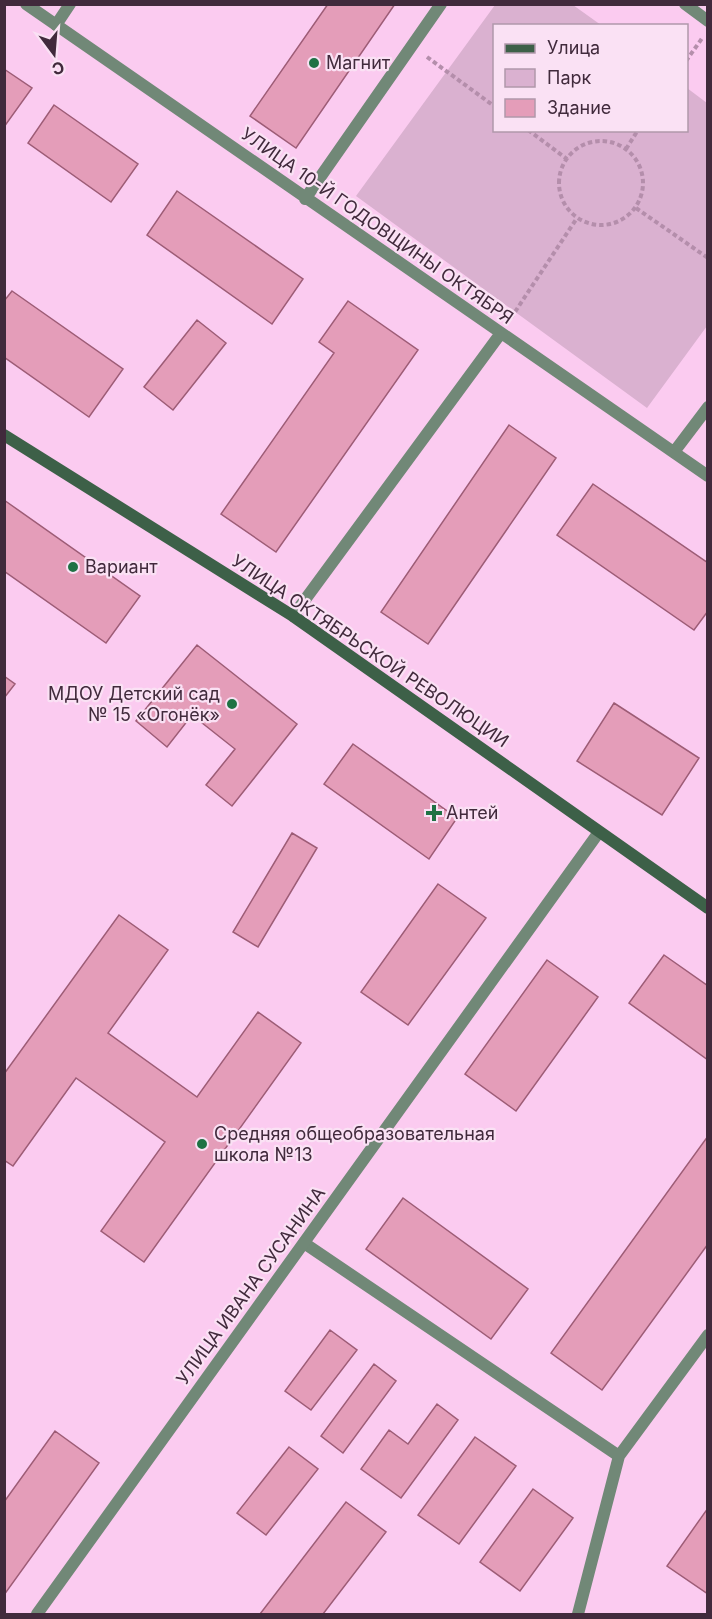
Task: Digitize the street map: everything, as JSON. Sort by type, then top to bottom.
[{"type":"street","name":"УЛИЦА 10-Й ГОДОВЩИНЫ ОКТЯБРЯ","points":[[26,4],[708,476]]},
{"type":"street","points":[[56,25],[70,4]]},
{"type":"street","points":[[305,199],[441,4]]},
{"type":"street","points":[[685,4],[708,21]]},
{"type":"street","points":[[293,616],[501,333]]},
{"type":"street","points":[[674,452],[708,407]]},
{"type":"street","name":"УЛИЦА ОКТЯБРЬСКОЙ РЕВОЛЮЦИИ","points":[[4,435],[293,616],[708,908]]},
{"type":"street","name":"УЛИЦА ИВАНА СУСАНИНА","points":[[37,1614],[599,832]]},
{"type":"street","points":[[304,1243],[619,1456]]},
{"type":"street","points":[[578,1614],[619,1456],[708,1335]]},
{"type":"path","points":[[688,60],[708,31]]},
{"type":"path","points":[[413,46],[493,105]]},
{"type":"path","points":[[531,132],[567,159]]},
{"type":"path","points":[[626,149],[637,132]]},
{"type":"path","points":[[594,142],[611,142],[626,149],[637,161],[643,176],[643,193],[636,208],[624,219],[609,225],[592,225],[577,218],[565,206],[559,190],[560,174],[567,159],[579,148],[594,142]]},
{"type":"path","points":[[636,208],[708,258]]},
{"type":"path","points":[[501,333],[577,218]]},
{"type":"green space","points":[[495,5],[573,5],[600,24],[493,24],[493,132],[688,132],[688,89],[707,103],[707,326],[647,408],[356,196]]},
{"type":"building","points":[[328,4],[395,4],[296,148],[250,116]]},
{"type":"building","points":[[4,69],[32,88],[4,127]]},
{"type":"building","points":[[54,105],[138,164],[111,202],[28,143]]},
{"type":"building","points":[[177,191],[303,279],[272,324],[147,235]]},
{"type":"building","points":[[12,291],[123,369],[89,417],[4,357],[4,301]]},
{"type":"building","points":[[348,301],[418,350],[276,552],[221,514],[334,353],[319,342]]},
{"type":"building","points":[[197,320],[226,343],[173,410],[144,387]]},
{"type":"building","points":[[509,425],[556,458],[428,644],[381,612]]},
{"type":"building","points":[[593,484],[708,563],[708,611],[694,630],[557,535]]},
{"type":"building","points":[[4,500],[140,596],[106,643],[4,571]]},
{"type":"building","points":[[197,645],[297,724],[232,806],[206,785],[235,749],[192,715],[167,747],[136,721]]},
{"type":"building","points":[[4,676],[15,684],[4,698]]},
{"type":"building","points":[[614,703],[699,758],[662,815],[577,761]]},
{"type":"building","points":[[353,744],[457,818],[429,859],[324,784]]},
{"type":"building","points":[[292,833],[317,848],[258,947],[233,932]]},
{"type":"building","points":[[438,884],[486,918],[408,1025],[361,992]]},
{"type":"building","points":[[119,915],[168,950],[108,1033],[197,1097],[258,1012],[301,1043],[144,1262],[101,1231],[165,1142],[76,1078],[13,1166],[4,1160],[4,1074]]},
{"type":"building","points":[[664,955],[708,986],[708,1060],[629,1003]]},
{"type":"building","points":[[547,960],[598,997],[516,1111],[465,1074]]},
{"type":"building","points":[[708,1136],[708,1244],[602,1390],[551,1353]]},
{"type":"building","points":[[403,1198],[528,1289],[491,1339],[366,1249]]},
{"type":"building","points":[[330,1330],[357,1350],[311,1410],[285,1391]]},
{"type":"building","points":[[374,1364],[396,1381],[343,1453],[321,1436]]},
{"type":"building","points":[[437,1404],[458,1420],[401,1498],[361,1469],[389,1430],[408,1444]]},
{"type":"building","points":[[55,1431],[99,1463],[4,1595],[4,1502]]},
{"type":"building","points":[[475,1437],[516,1466],[459,1544],[418,1515]]},
{"type":"building","points":[[289,1447],[318,1469],[266,1535],[237,1513]]},
{"type":"building","points":[[533,1489],[573,1518],[520,1591],[480,1562]]},
{"type":"building","points":[[346,1502],[386,1532],[323,1614],[260,1614]]},
{"type":"building","points":[[708,1508],[708,1594],[667,1566]]},
{"type":"place","name":"Магнит","points":[[314,63]]},
{"type":"place","name":"Вариант","points":[[73,567]]},
{"type":"place","name":"МДОУ Детский сад № 15 «Огонёк»","points":[[232,704]]},
{"type":"place","name":"Антей","points":[[434,813]]},
{"type":"place","name":"Средняя общеобразовательная школа №13","points":[[202,1144]]}]
